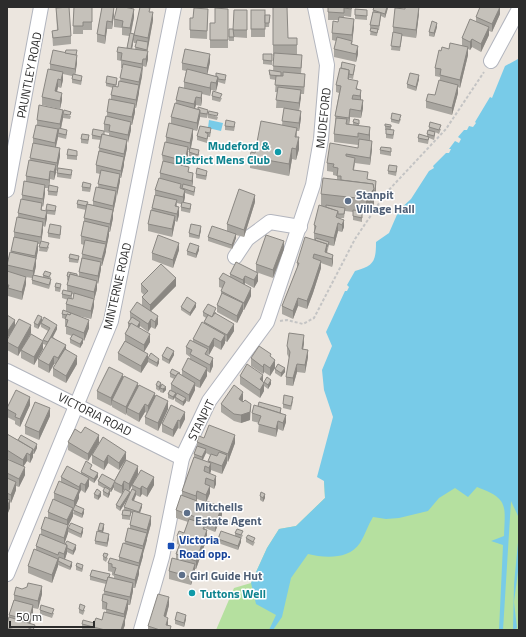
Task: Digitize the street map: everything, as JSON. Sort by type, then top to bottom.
[{"type":"street","name":"PAUNTLEY ROAD","points":[[7,190],[41,7]]},
{"type":"street","name":"MINTERNE ROAD","points":[[7,574],[111,321],[174,7]]},
{"type":"street","name":"MUDEFORD","points":[[300,227],[313,185],[321,145],[325,106],[327,65],[315,7]]},
{"type":"street","points":[[491,60],[519,9]]},
{"type":"street","points":[[235,257],[247,239],[270,222],[300,227]]},
{"type":"street","name":"STANPIT","points":[[141,630],[162,556],[182,458],[209,401],[267,322],[300,227]]},
{"type":"street","name":"VICTORIA ROAD","points":[[7,371],[182,458]]},
{"type":"path","points":[[267,322],[287,320],[303,324],[314,318],[355,239],[386,193],[446,129],[491,60]]},
{"type":"green space","points":[[519,471],[519,630],[216,630],[234,588],[251,583],[267,548],[279,529],[296,526],[325,498],[324,481]]},
{"type":"water","points":[[519,42],[519,526],[518,516],[511,501],[503,630],[499,630],[503,545],[491,541],[504,536],[505,517],[503,504],[495,495],[477,487],[468,497],[455,488],[439,498],[428,511],[399,518],[386,519],[373,517],[360,543],[355,549],[343,555],[329,557],[308,554],[291,578],[282,617],[273,630],[269,630],[276,615],[256,604],[251,583],[267,548],[279,529],[296,526],[325,498],[324,481],[317,477],[333,417],[324,390],[322,370],[332,346],[326,332],[345,291],[347,291],[349,287],[347,285],[355,271],[370,265],[373,262],[376,242],[389,233],[399,210],[411,199],[429,171],[434,168],[433,166],[446,153],[449,153],[451,149],[449,149],[455,141],[459,143],[461,139],[458,137],[464,130],[467,130],[469,126],[473,127],[476,123],[475,122],[490,97],[492,98],[505,66],[518,59]]},
{"type":"water","points":[[209,120],[223,123],[221,131],[208,128]]},
{"type":"water","points":[[519,532],[519,564],[514,602],[517,628],[513,630],[514,584]]},
{"type":"building","points":[[69,7],[71,36],[53,38],[52,31],[58,30],[56,8]]},
{"type":"building","points":[[74,7],[92,7],[92,22],[83,22],[83,26],[73,26]]},
{"type":"building","points":[[102,7],[114,7],[112,22],[107,21],[105,36],[97,34]]},
{"type":"building","points":[[117,7],[134,9],[130,28],[122,27],[123,21],[114,19]]},
{"type":"building","points":[[140,7],[150,8],[149,12],[153,12],[148,38],[134,35]]},
{"type":"building","points":[[273,7],[287,7],[288,38],[297,38],[297,45],[273,45]]},
{"type":"building","points":[[328,7],[352,7],[351,9],[344,8],[344,13],[328,12]]},
{"type":"building","points":[[374,7],[387,7],[385,14],[373,10]]},
{"type":"building","points":[[405,7],[419,7],[416,30],[393,27],[395,8],[405,9]]},
{"type":"building","points":[[480,7],[500,7],[492,24],[476,17]]},
{"type":"building","points":[[194,8],[208,9],[207,31],[190,30],[190,18],[193,18]]},
{"type":"building","points":[[215,8],[228,9],[228,40],[210,40],[210,23],[215,23]]},
{"type":"building","points":[[355,9],[367,10],[367,16],[355,15]]},
{"type":"building","points":[[234,10],[247,10],[247,30],[233,30]]},
{"type":"building","points":[[251,10],[265,10],[265,29],[251,29]]},
{"type":"building","points":[[373,12],[381,13],[379,26],[370,25]]},
{"type":"building","points":[[265,15],[270,15],[269,23],[265,23]]},
{"type":"building","points":[[339,17],[354,19],[352,35],[332,33],[333,21],[338,22]]},
{"type":"building","points":[[470,19],[489,27],[481,44],[472,39],[470,42],[462,38]]},
{"type":"building","points":[[432,21],[437,23],[434,33],[429,32]]},
{"type":"building","points":[[371,28],[378,29],[377,33],[370,31]]},
{"type":"building","points":[[229,29],[233,29],[234,37],[229,37]]},
{"type":"building","points":[[393,32],[402,34],[400,47],[391,46]]},
{"type":"building","points":[[130,33],[134,34],[131,49],[127,48]]},
{"type":"building","points":[[337,37],[352,41],[351,44],[358,46],[356,54],[334,49]]},
{"type":"building","points":[[137,40],[148,42],[147,50],[135,47]]},
{"type":"building","points":[[450,43],[468,47],[460,80],[440,75],[441,69],[435,68],[439,50],[441,51],[442,47],[449,49]]},
{"type":"building","points":[[118,47],[148,51],[146,59],[143,59],[142,64],[121,60],[122,53],[117,52]]},
{"type":"building","points":[[185,49],[210,54],[207,68],[182,63]]},
{"type":"building","points":[[53,50],[77,55],[75,69],[50,64]]},
{"type":"building","points":[[66,50],[77,50],[76,55],[65,53]]},
{"type":"building","points":[[274,53],[302,55],[301,68],[273,66]]},
{"type":"building","points":[[263,54],[272,54],[272,61],[263,60]]},
{"type":"building","points":[[342,62],[355,65],[353,75],[349,74],[349,70],[341,68]]},
{"type":"building","points":[[123,64],[142,68],[139,82],[120,78]]},
{"type":"building","points":[[340,68],[349,70],[348,79],[358,81],[356,89],[361,90],[360,96],[353,95],[352,99],[363,100],[361,111],[350,109],[349,118],[335,116],[341,86],[336,85]]},
{"type":"building","points":[[48,69],[63,72],[61,80],[58,79],[55,91],[62,93],[60,101],[42,97]]},
{"type":"building","points":[[187,69],[218,77],[216,83],[211,82],[210,88],[184,82]]},
{"type":"building","points":[[269,70],[281,72],[281,76],[270,75]]},
{"type":"building","points":[[283,72],[305,74],[304,87],[275,85],[276,76],[283,76]]},
{"type":"building","points":[[216,73],[226,75],[225,80],[218,79]]},
{"type":"building","points":[[410,73],[419,75],[416,87],[407,84]]},
{"type":"building","points":[[73,74],[82,76],[81,81],[72,79]]},
{"type":"building","points":[[107,76],[117,78],[116,85],[106,83]]},
{"type":"building","points":[[439,80],[458,85],[452,108],[426,101],[428,94],[435,95]]},
{"type":"building","points":[[119,81],[139,85],[136,100],[111,95],[113,86],[118,87]]},
{"type":"building","points":[[179,87],[202,92],[201,98],[196,97],[194,104],[176,100]]},
{"type":"building","points":[[278,87],[301,90],[299,103],[276,100]]},
{"type":"building","points":[[213,91],[222,94],[220,98],[212,96]]},
{"type":"building","points":[[109,99],[135,104],[132,117],[107,112]]},
{"type":"building","points":[[175,103],[200,110],[197,123],[171,117]]},
{"type":"building","points":[[39,105],[63,110],[60,124],[37,120]]},
{"type":"building","points":[[198,107],[208,110],[207,114],[200,113]]},
{"type":"building","points":[[284,108],[301,111],[299,123],[282,121]]},
{"type":"building","points":[[64,110],[71,112],[70,115],[63,114]]},
{"type":"building","points":[[209,111],[218,113],[217,116],[208,114]]},
{"type":"building","points":[[392,113],[401,115],[399,121],[391,119]]},
{"type":"building","points":[[106,116],[131,122],[128,135],[109,131],[110,125],[104,124]]},
{"type":"building","points":[[336,118],[347,119],[346,124],[370,127],[369,135],[358,133],[358,137],[334,134]]},
{"type":"building","points":[[354,119],[359,120],[359,124],[353,122]]},
{"type":"building","points":[[226,120],[235,122],[234,127],[225,126]]},
{"type":"building","name":"Mudeford & District Mens Club","points":[[261,121],[297,128],[295,137],[299,137],[296,149],[292,148],[289,164],[250,157],[251,152],[255,153]]},
{"type":"building","points":[[430,122],[441,125],[439,130],[429,127]]},
{"type":"building","points":[[169,123],[193,129],[190,143],[166,137]]},
{"type":"building","points":[[385,124],[391,125],[391,127],[385,126]]},
{"type":"building","points":[[36,125],[58,129],[55,143],[33,138]]},
{"type":"building","points":[[200,126],[211,128],[210,133],[205,132],[208,134],[207,139],[197,136]]},
{"type":"building","points":[[59,128],[67,130],[66,135],[58,133]]},
{"type":"building","points":[[93,129],[104,131],[104,135],[102,134],[101,137],[92,135]]},
{"type":"building","points":[[386,129],[394,130],[393,135],[386,134]]},
{"type":"building","points":[[428,130],[435,132],[434,136],[427,134]]},
{"type":"building","points":[[82,134],[89,135],[88,140],[81,139]]},
{"type":"building","points":[[102,134],[127,140],[124,154],[99,148]]},
{"type":"building","points":[[419,134],[429,137],[428,140],[418,138]]},
{"type":"building","points":[[359,139],[372,141],[370,158],[346,154],[346,156],[355,158],[353,170],[368,172],[367,179],[376,181],[375,191],[373,184],[341,180],[341,176],[337,176],[338,168],[333,167],[334,164],[327,163],[330,143],[358,148]]},
{"type":"building","points":[[165,142],[188,147],[185,161],[162,155]]},
{"type":"building","points":[[33,143],[60,148],[57,163],[30,158]]},
{"type":"building","points":[[381,147],[391,148],[391,152],[380,150]]},
{"type":"building","points":[[190,148],[199,150],[198,155],[189,152]]},
{"type":"building","points":[[68,149],[77,151],[77,156],[67,155]]},
{"type":"building","points":[[99,151],[124,157],[121,171],[96,165]]},
{"type":"building","points":[[29,160],[56,165],[54,172],[50,171],[49,180],[26,176]]},
{"type":"building","points":[[163,161],[189,167],[188,172],[193,173],[192,181],[160,173]]},
{"type":"building","points":[[389,165],[397,166],[396,172],[388,171]]},
{"type":"building","points":[[58,168],[72,170],[71,175],[57,173]]},
{"type":"building","points":[[197,168],[207,171],[206,176],[196,174]]},
{"type":"building","points":[[101,170],[120,174],[117,188],[98,184]]},
{"type":"building","points":[[159,178],[181,184],[180,188],[185,190],[183,197],[155,190]]},
{"type":"building","points":[[323,178],[373,184],[374,189],[366,199],[321,194]]},
{"type":"building","points":[[24,181],[45,185],[43,199],[22,195]]},
{"type":"building","points":[[83,182],[91,184],[90,188],[82,187]]},
{"type":"building","points":[[183,184],[195,187],[194,192],[182,188]]},
{"type":"building","points":[[49,185],[58,187],[57,192],[48,191]]},
{"type":"building","points":[[96,187],[116,191],[113,206],[93,201]]},
{"type":"building","points":[[239,189],[255,195],[244,230],[227,224]]},
{"type":"building","points":[[155,195],[177,200],[175,206],[179,207],[177,214],[152,208]]},
{"type":"building","points":[[21,199],[42,203],[41,210],[47,211],[45,219],[18,213]]},
{"type":"building","points":[[78,200],[88,202],[86,206],[77,204]]},
{"type":"building","points":[[182,202],[191,204],[190,209],[181,207]]},
{"type":"building","points":[[47,204],[56,206],[55,211],[46,210]]},
{"type":"building","points":[[87,204],[113,210],[110,224],[84,218]]},
{"type":"building","points":[[319,205],[338,211],[336,217],[344,220],[342,225],[338,223],[334,238],[314,233],[316,226],[314,225]]},
{"type":"building","points":[[326,205],[345,208],[344,214],[338,214],[338,211],[326,207]]},
{"type":"building","points":[[151,210],[175,216],[172,229],[148,224]]},
{"type":"building","points":[[353,210],[362,211],[362,218],[353,216]]},
{"type":"building","points":[[17,217],[43,222],[41,237],[14,232]]},
{"type":"building","points":[[84,221],[109,227],[106,242],[81,236]]},
{"type":"building","points":[[50,224],[61,226],[60,235],[48,233]]},
{"type":"building","points":[[191,224],[201,226],[199,236],[189,233]]},
{"type":"building","points":[[212,226],[236,234],[232,245],[208,237]]},
{"type":"building","points":[[158,235],[179,243],[173,260],[152,253]]},
{"type":"building","points":[[266,235],[284,241],[273,270],[256,264]]},
{"type":"building","points":[[14,237],[38,242],[35,256],[11,251]]},
{"type":"building","points":[[305,237],[327,244],[325,252],[333,255],[332,259],[314,254],[313,258],[321,261],[313,285],[307,301],[298,298],[293,311],[282,306],[299,263],[297,263]]},
{"type":"building","points":[[316,238],[329,242],[327,247],[327,244],[315,240]]},
{"type":"building","points":[[85,240],[106,244],[102,259],[82,254]]},
{"type":"building","points":[[41,241],[49,243],[47,248],[39,247]]},
{"type":"building","points":[[190,243],[199,246],[196,254],[187,251]]},
{"type":"building","points":[[10,252],[36,258],[33,271],[7,265]]},
{"type":"building","points":[[70,254],[79,256],[78,260],[69,258]]},
{"type":"building","points":[[82,258],[101,262],[98,276],[79,272]]},
{"type":"building","points":[[236,262],[258,273],[254,280],[245,276],[243,280],[230,274]]},
{"type":"building","points":[[161,264],[176,278],[150,305],[142,297],[148,291],[141,284]]},
{"type":"building","points":[[7,271],[26,277],[22,292],[8,288]]},
{"type":"building","points":[[45,271],[51,273],[49,277],[43,275]]},
{"type":"building","points":[[68,272],[77,274],[77,276],[70,274],[69,277],[67,276]]},
{"type":"building","points":[[223,273],[251,288],[244,303],[221,291],[225,282],[219,279]]},
{"type":"building","points":[[70,274],[97,281],[94,292],[67,285]]},
{"type":"building","points":[[33,275],[51,279],[49,285],[32,280]]},
{"type":"building","points":[[56,283],[61,284],[60,288],[55,287]]},
{"type":"building","points":[[63,290],[72,292],[71,296],[62,294]]},
{"type":"building","points":[[74,293],[94,299],[91,311],[66,304],[68,298],[73,299]]},
{"type":"building","points":[[222,293],[243,303],[237,316],[217,305]]},
{"type":"building","points":[[187,297],[196,303],[190,313],[181,307]]},
{"type":"building","points":[[137,302],[158,316],[155,322],[151,319],[148,324],[130,312]]},
{"type":"building","points":[[208,304],[216,308],[212,317],[203,312]]},
{"type":"building","points":[[63,310],[71,313],[70,315],[62,314]]},
{"type":"building","points":[[71,313],[89,320],[84,333],[66,326],[68,320],[65,319],[67,314],[70,315]]},
{"type":"building","points":[[215,313],[234,324],[227,335],[204,322],[208,315],[212,317]]},
{"type":"building","points":[[7,315],[15,320],[7,332]]},
{"type":"building","points":[[38,315],[42,317],[38,325],[34,323]]},
{"type":"building","points":[[44,317],[57,325],[48,342],[43,340],[50,328],[41,323]]},
{"type":"building","points":[[132,317],[140,322],[137,327],[128,323]]},
{"type":"building","points":[[19,319],[31,325],[18,348],[7,342],[7,340]]},
{"type":"building","points":[[202,322],[225,335],[221,342],[214,338],[209,347],[193,339]]},
{"type":"building","points":[[131,323],[150,334],[144,345],[125,334]]},
{"type":"building","points":[[289,333],[304,335],[302,349],[308,350],[305,365],[297,364],[293,378],[286,377],[290,352],[287,346]]},
{"type":"building","points":[[31,334],[43,341],[34,357],[21,350]]},
{"type":"building","points":[[73,334],[83,339],[80,344],[70,339]]},
{"type":"building","points":[[51,337],[66,345],[58,358],[54,356],[49,365],[38,359]]},
{"type":"building","points":[[190,340],[208,349],[205,354],[213,358],[210,365],[190,354],[192,350],[186,347]]},
{"type":"building","points":[[125,341],[148,354],[141,366],[118,353]]},
{"type":"building","points":[[259,346],[271,354],[270,356],[275,360],[270,368],[264,364],[263,367],[251,358]]},
{"type":"building","points":[[167,347],[174,351],[169,360],[162,356]]},
{"type":"building","points":[[65,349],[77,356],[66,376],[53,368]]},
{"type":"building","points":[[151,353],[159,359],[157,363],[148,358]]},
{"type":"building","points":[[188,358],[207,368],[200,381],[182,370]]},
{"type":"building","points":[[247,364],[263,375],[260,379],[264,383],[260,390],[240,376]]},
{"type":"building","points":[[278,364],[285,368],[281,373],[275,369]]},
{"type":"building","points":[[109,367],[123,374],[111,398],[97,391]]},
{"type":"building","points":[[172,369],[180,373],[176,376],[170,373]]},
{"type":"building","points":[[178,373],[195,383],[189,395],[171,384]]},
{"type":"building","points":[[124,376],[138,383],[126,407],[112,400]]},
{"type":"building","points":[[267,377],[271,380],[268,385],[264,382]]},
{"type":"building","points":[[158,381],[161,383],[159,387],[156,385]]},
{"type":"building","points":[[162,384],[166,387],[163,389],[160,388]]},
{"type":"building","points":[[139,385],[155,393],[148,406],[145,404],[139,414],[127,408]]},
{"type":"building","points":[[234,385],[243,392],[239,399],[243,402],[245,400],[251,404],[250,412],[241,415],[234,414],[221,404]]},
{"type":"building","points":[[16,390],[30,397],[20,419],[15,417],[16,414],[7,409]]},
{"type":"building","points":[[170,390],[176,393],[173,397],[168,394]]},
{"type":"building","points":[[177,393],[186,398],[183,402],[175,397]]},
{"type":"building","points":[[156,395],[168,401],[158,423],[145,417]]},
{"type":"building","points":[[284,395],[293,397],[291,406],[283,404]]},
{"type":"building","points":[[35,402],[50,408],[39,432],[25,426]]},
{"type":"building","points":[[259,402],[281,408],[280,413],[258,406]]},
{"type":"building","points":[[171,405],[185,412],[180,421],[178,420],[173,430],[162,424]]},
{"type":"building","points":[[254,405],[286,415],[283,423],[278,421],[276,429],[258,424],[261,416],[252,413]]},
{"type":"building","points":[[209,425],[235,435],[228,454],[197,442],[199,436],[204,438]]},
{"type":"building","points":[[85,427],[99,435],[88,454],[68,442],[75,429],[81,433]]},
{"type":"building","points":[[7,434],[33,449],[30,455],[27,453],[23,460],[7,450]]},
{"type":"building","points":[[21,435],[37,444],[34,450],[18,440]]},
{"type":"building","points":[[103,437],[126,452],[119,463],[108,455],[104,462],[92,455]]},
{"type":"building","points":[[197,446],[206,449],[202,457],[194,454]]},
{"type":"building","points":[[219,452],[227,455],[222,466],[208,461],[211,454],[217,456]]},
{"type":"building","points":[[194,457],[211,463],[209,468],[205,466],[204,471],[216,476],[214,481],[206,478],[205,484],[210,486],[206,495],[197,491],[196,496],[182,491]]},
{"type":"building","points":[[7,459],[25,467],[19,479],[7,473]]},
{"type":"building","points":[[126,460],[138,466],[129,484],[124,481],[122,486],[114,482]]},
{"type":"building","points":[[86,461],[92,465],[90,469],[98,473],[94,479],[81,472]]},
{"type":"building","points":[[67,466],[89,478],[85,485],[81,483],[79,487],[61,477]]},
{"type":"building","points":[[141,470],[154,477],[147,489],[142,486],[140,489],[132,485]]},
{"type":"building","points":[[102,474],[115,481],[111,489],[98,481]]},
{"type":"building","points":[[7,478],[16,482],[11,495],[7,493]]},
{"type":"building","points":[[59,481],[79,490],[74,501],[54,493]]},
{"type":"building","points":[[105,487],[110,490],[108,494],[103,491]]},
{"type":"building","points":[[97,489],[101,492],[98,496],[94,494]]},
{"type":"building","points":[[125,489],[130,492],[120,507],[116,505]]},
{"type":"building","points":[[132,489],[136,491],[132,500],[142,504],[139,512],[124,507]]},
{"type":"building","points":[[261,492],[265,494],[263,498],[260,496]]},
{"type":"building","points":[[181,495],[197,501],[195,509],[202,511],[206,501],[222,507],[215,524],[176,510]]},
{"type":"building","points":[[7,499],[10,500],[7,507]]},
{"type":"building","points":[[53,499],[73,508],[67,520],[48,512]]},
{"type":"building","points":[[75,505],[84,509],[82,514],[73,510]]},
{"type":"building","points":[[123,510],[131,511],[130,516],[122,515]]},
{"type":"building","points":[[133,511],[151,516],[147,530],[130,525]]},
{"type":"building","points":[[45,517],[68,525],[64,538],[41,529]]},
{"type":"building","points":[[189,519],[205,524],[203,529],[207,530],[196,561],[176,554],[182,538],[177,536],[179,531],[184,533]]},
{"type":"building","points":[[71,523],[83,528],[81,534],[68,528]]},
{"type":"building","points":[[100,523],[104,524],[102,531],[98,530]]},
{"type":"building","points":[[128,528],[147,533],[143,546],[125,541]]},
{"type":"building","points":[[237,529],[243,531],[241,535],[235,533]]},
{"type":"building","points":[[97,531],[109,534],[107,543],[95,541]]},
{"type":"building","points":[[221,531],[241,538],[238,546],[218,539]]},
{"type":"building","points":[[40,534],[67,545],[64,554],[59,552],[58,555],[36,546]]},
{"type":"building","points":[[248,535],[255,538],[253,542],[246,538]]},
{"type":"building","points":[[67,541],[76,545],[73,551],[67,548],[67,545],[65,544]]},
{"type":"building","points":[[123,543],[143,549],[139,563],[119,557]]},
{"type":"building","points":[[34,549],[58,559],[52,575],[28,566]]},
{"type":"building","points":[[104,553],[108,554],[106,558],[103,556]]},
{"type":"building","points":[[59,557],[72,562],[70,567],[58,561]]},
{"type":"building","points":[[110,558],[139,566],[135,580],[114,574],[116,568],[112,567],[112,564],[108,563]]},
{"type":"building","points":[[172,558],[195,564],[191,577],[169,571]]},
{"type":"building","points":[[77,563],[83,565],[82,569],[76,566]]},
{"type":"building","points":[[92,570],[110,574],[107,581],[90,576]]},
{"type":"building","points":[[108,577],[133,583],[130,597],[104,591]]},
{"type":"building","points":[[28,583],[42,586],[38,601],[14,595],[16,587],[22,589],[27,587]]},
{"type":"building","points":[[103,594],[128,600],[124,614],[106,609],[107,603],[102,601]]},
{"type":"building","points":[[158,594],[169,597],[164,616],[168,618],[166,625],[171,626],[170,630],[160,630],[148,626]]},
{"type":"building","points":[[14,600],[33,605],[29,620],[9,615]]},
{"type":"building","points":[[80,604],[85,606],[83,611],[79,609]]},
{"type":"building","points":[[41,605],[54,609],[52,614],[40,610]]},
{"type":"building","points":[[104,612],[125,617],[121,630],[105,630],[82,624],[83,620],[94,623],[96,618],[102,620]]},
{"type":"building","points":[[177,612],[186,615],[184,623],[175,620]]},
{"type":"building","points":[[9,617],[35,625],[33,630],[29,628],[29,630],[15,630],[7,628]]},
{"type":"place","name":"Mudeford & District Mens Club","points":[[278,152]]},
{"type":"place","name":"Stanpit Village Hall","points":[[348,201]]},
{"type":"place","name":"Mitchells Estate Agent","points":[[187,513]]},
{"type":"place","name":"Victoria Road opp.","points":[[171,546]]},
{"type":"place","name":"Girl Guide Hut","points":[[182,575]]},
{"type":"place","name":"Tuttons Well","points":[[192,593]]}]
